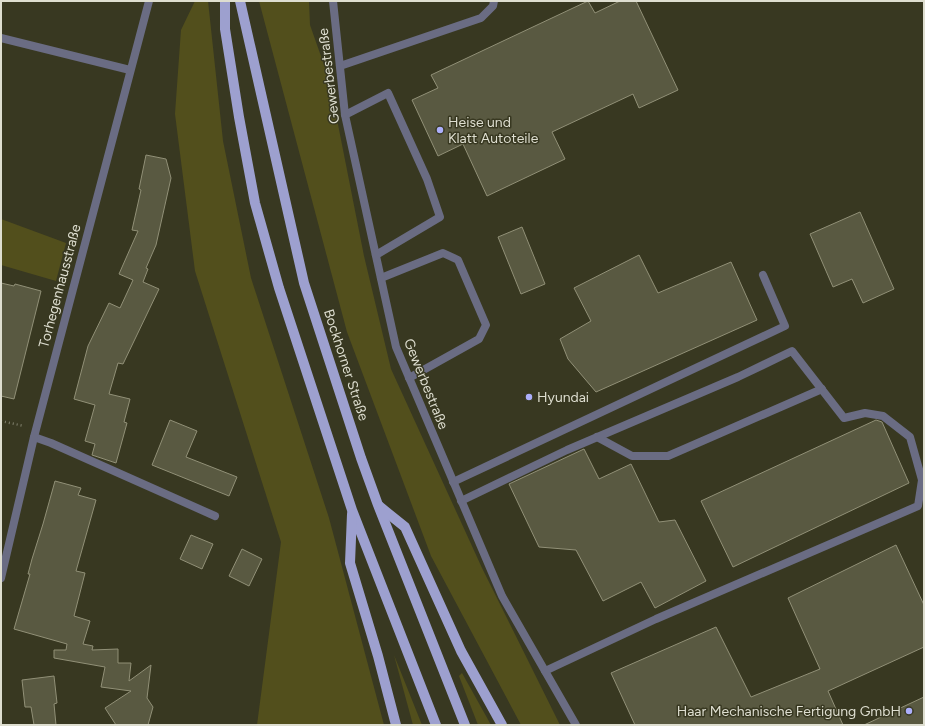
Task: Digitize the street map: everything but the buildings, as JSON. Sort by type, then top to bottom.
[{"type":"main road","points":[[225,1],[226,36],[238,117],[255,203],[279,288],[352,510],[436,725]]},
{"type":"main road","name":"Bockhorner Straße","points":[[240,1],[304,283],[378,505],[465,725]]},
{"type":"main road","points":[[378,505],[405,527],[461,651],[502,725]]},
{"type":"main road","points":[[352,510],[350,563],[378,656],[396,725]]},
{"type":"street","name":"Torhegenhausstraße","points":[[1,578],[34,437],[149,1]]},
{"type":"street","name":"Gewerbestraße","points":[[333,1],[345,115],[396,347],[502,596],[576,725]]},
{"type":"street","points":[[340,66],[481,18],[493,6],[494,1]]},
{"type":"street","points":[[1,38],[130,70]]},
{"type":"street","points":[[345,115],[388,93],[427,179],[440,216],[376,255]]},
{"type":"street","points":[[381,278],[443,253],[458,260],[486,325],[479,338],[409,378]]},
{"type":"street","points":[[453,482],[785,326],[763,275]]},
{"type":"street","points":[[461,501],[567,450],[738,377],[792,351],[844,418],[865,413],[884,416],[910,437],[922,480],[918,506],[656,619],[545,671]]},
{"type":"street","points":[[597,437],[632,456],[668,456],[822,388]]},
{"type":"street","points":[[34,437],[51,443],[215,516]]},
{"type":"path","points":[[1,421],[37,428]]},
{"type":"shaded area","points":[[195,1],[208,1],[223,141],[251,278],[329,518],[384,725],[257,725],[281,542],[195,271],[175,114],[181,30]]},
{"type":"shaded area","points":[[259,1],[309,1],[310,25],[329,79],[364,256],[391,369],[482,568],[560,725],[521,725],[431,556],[347,332]]},
{"type":"shaded area","points":[[1,219],[66,243],[56,281],[1,265]]},
{"type":"shaded area","points":[[394,655],[422,725],[413,725]]},
{"type":"shaded area","points":[[462,673],[491,725],[478,725],[459,676]]},
{"type":"place","name":"Heise und Klatt Autoteile","points":[[440,130]]},
{"type":"place","name":"Hyundai","points":[[529,397]]},
{"type":"place","name":"Haar Mechanische Fertigung GmbH","points":[[909,711]]}]
